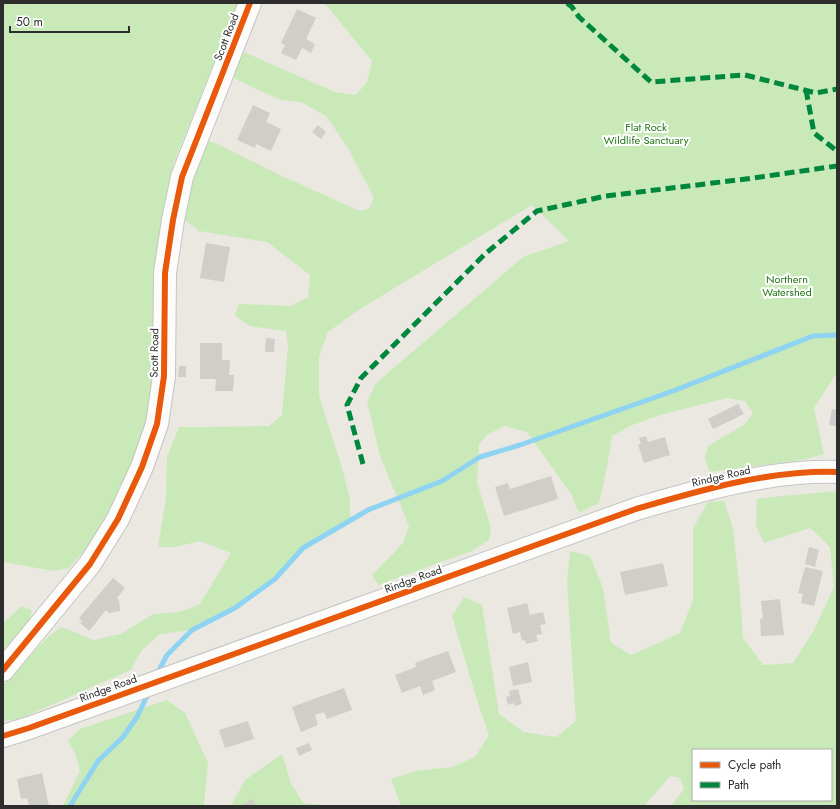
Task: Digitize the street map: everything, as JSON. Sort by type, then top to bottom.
[{"type":"street","name":"Scott Road","points":[[3,670],[90,564],[118,519],[142,467],[157,424],[164,376],[165,273],[173,220],[182,177],[250,3]]},
{"type":"street","name":"Rindge Road","points":[[3,736],[29,728],[636,509],[701,490],[770,476],[824,471],[837,472]]},
{"type":"green space","points":[[3,3],[238,3],[174,162],[159,241],[157,359],[149,416],[137,460],[91,543],[69,568],[54,571],[3,562]]},
{"type":"green space","points":[[323,3],[837,3],[837,375],[834,377],[814,408],[824,454],[802,460],[709,472],[705,457],[708,446],[745,424],[753,413],[745,401],[727,398],[660,415],[630,426],[612,436],[599,503],[579,513],[571,494],[527,432],[504,426],[487,435],[479,444],[477,482],[491,528],[489,540],[472,551],[378,585],[372,575],[403,543],[409,526],[380,456],[367,402],[376,383],[523,257],[569,241],[532,205],[360,309],[328,332],[319,356],[319,396],[342,468],[350,499],[350,521],[303,548],[275,579],[235,608],[192,630],[160,634],[142,650],[131,670],[19,719],[3,721],[3,685],[48,637],[61,627],[93,640],[121,634],[153,614],[179,612],[199,605],[231,553],[200,541],[176,547],[158,547],[166,498],[167,457],[179,427],[269,426],[282,415],[288,346],[286,331],[249,326],[235,315],[239,304],[291,306],[308,297],[310,275],[267,242],[199,231],[183,218],[187,184],[205,140],[218,144],[282,176],[360,211],[369,209],[374,198],[348,148],[326,116],[301,102],[281,100],[234,78],[232,64],[244,52],[335,92],[356,95],[367,82],[372,61]]},
{"type":"green space","points":[[837,491],[837,806],[671,806],[684,789],[680,778],[670,776],[644,806],[401,806],[391,779],[415,771],[452,767],[475,757],[489,735],[452,616],[464,597],[482,605],[499,714],[524,732],[556,737],[576,721],[567,582],[570,551],[590,556],[603,588],[611,643],[631,655],[680,633],[693,600],[693,528],[708,502],[724,501],[733,528],[743,638],[763,665],[793,663],[813,632],[834,587],[830,547],[810,528],[764,543],[756,526],[757,499]]},
{"type":"green space","points":[[22,606],[32,610],[30,620],[3,653],[3,623]]},
{"type":"green space","points":[[167,700],[185,713],[208,763],[204,806],[63,806],[80,771],[75,753],[68,741],[80,729]]},
{"type":"green space","points":[[282,754],[291,783],[303,803],[327,806],[231,806],[245,780]]},
{"type":"building","points":[[297,9],[316,18],[306,39],[315,44],[311,53],[302,48],[296,60],[281,53],[285,45],[281,43]]},
{"type":"building","points":[[253,105],[270,113],[266,122],[281,129],[271,151],[256,144],[255,148],[237,140]]},
{"type":"building","points":[[318,125],[326,132],[321,139],[312,132]]},
{"type":"building","points":[[206,243],[230,247],[224,282],[200,278]]},
{"type":"building","points":[[266,338],[275,339],[274,352],[265,352]]},
{"type":"building","points":[[200,343],[222,343],[222,360],[230,360],[229,375],[234,375],[233,391],[215,391],[216,379],[200,379]]},
{"type":"building","points":[[179,366],[186,366],[186,377],[178,377]]},
{"type":"building","points":[[738,404],[744,414],[713,429],[708,419]]},
{"type":"building","points":[[832,409],[837,410],[837,426],[829,425]]},
{"type":"building","points":[[646,436],[648,442],[665,437],[670,455],[644,463],[638,445],[641,444],[639,438]]},
{"type":"building","points":[[551,476],[558,499],[504,516],[495,487],[508,483],[510,489]]},
{"type":"building","points":[[809,547],[819,550],[815,567],[805,564]]},
{"type":"building","points":[[663,563],[668,586],[625,595],[620,572]]},
{"type":"building","points":[[805,567],[823,571],[814,606],[801,603],[803,594],[798,593]]},
{"type":"building","points":[[113,578],[125,588],[117,598],[119,600],[120,611],[109,613],[106,610],[89,631],[80,623],[82,621],[79,618]]},
{"type":"building","points":[[780,599],[784,635],[761,636],[760,619],[763,618],[761,601]]},
{"type":"building","points":[[527,603],[530,615],[543,612],[546,624],[540,625],[542,634],[536,635],[538,641],[526,644],[525,640],[522,641],[520,632],[513,634],[507,608]]},
{"type":"building","points":[[448,651],[456,672],[432,681],[435,690],[423,695],[420,686],[402,693],[395,675],[416,667],[415,663]]},
{"type":"building","points":[[528,662],[532,682],[513,686],[509,667]]},
{"type":"building","points":[[344,688],[352,710],[327,719],[324,712],[315,715],[318,725],[301,732],[292,707]]},
{"type":"building","points":[[518,689],[522,704],[514,706],[514,703],[508,705],[506,697],[510,696],[509,691]]},
{"type":"building","points":[[248,721],[254,739],[225,748],[219,730]]},
{"type":"building","points":[[309,743],[312,750],[299,756],[296,748]]},
{"type":"building","points":[[42,773],[49,806],[29,806],[27,798],[21,799],[17,779]]},
{"type":"building","points":[[252,799],[257,806],[241,806]]},
{"type":"waterway","points":[[157,674],[167,655],[192,630],[235,608],[275,579],[303,548],[368,510],[442,481],[480,457],[520,445],[673,391],[813,336],[837,335]]},
{"type":"waterway","points":[[70,806],[98,761],[123,737],[137,717],[149,692]]},
{"type":"marked path","points":[[567,3],[579,17],[651,82],[745,75],[816,93],[837,89]]},
{"type":"marked path","points":[[806,90],[814,133],[837,151]]},
{"type":"marked path","points":[[363,464],[347,405],[361,378],[485,254],[537,211],[606,196],[837,166]]},
{"type":"cycle path","points":[[3,670],[90,564],[118,519],[142,467],[157,424],[164,376],[165,273],[173,220],[182,177],[250,3]]},
{"type":"cycle path","points":[[3,736],[29,728],[636,509],[710,488],[761,478],[786,474],[837,472]]},
{"type":"park label","name":"Flat Rock Wildlife Sanctuary","points":[[646,133]]},
{"type":"park label","name":"Northern Watershed","points":[[787,285]]}]
